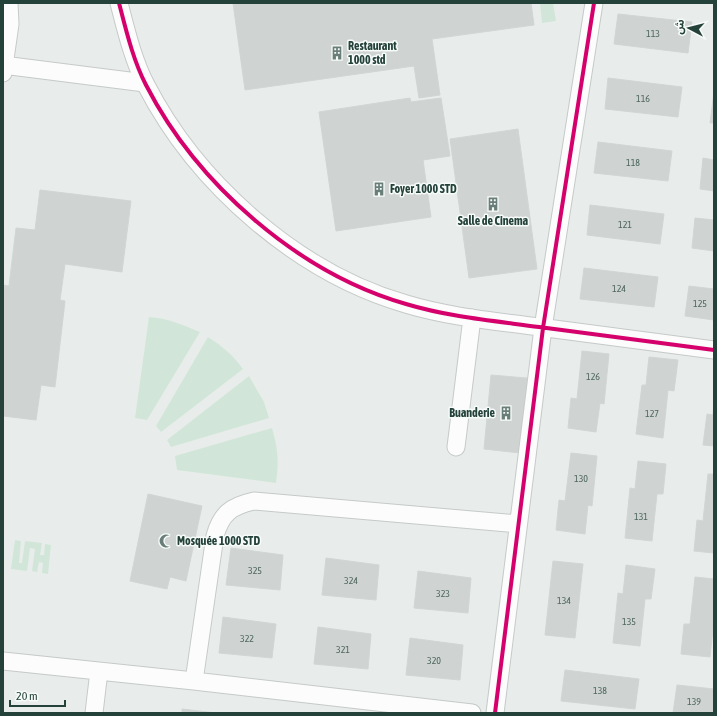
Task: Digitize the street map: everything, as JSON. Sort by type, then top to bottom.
[{"type":"street","points":[[9,3],[10,24],[3,68],[145,83]]},
{"type":"street","points":[[119,3],[132,51],[145,83],[170,126],[201,167],[242,208],[302,256],[342,279],[382,296],[406,304],[472,318],[714,350]]},
{"type":"street","points":[[495,713],[544,328],[594,3]]},
{"type":"street","points":[[456,447],[472,318]]},
{"type":"street","points":[[194,681],[215,536],[219,524],[225,515],[243,503],[254,501],[518,524]]},
{"type":"street","points":[[3,661],[472,713]]},
{"type":"street","points":[[94,713],[99,671]]},
{"type":"green space","points":[[540,3],[553,3],[556,21],[542,23]]},
{"type":"green space","points":[[149,317],[169,320],[200,332],[147,420],[135,418]]},
{"type":"green space","points":[[208,337],[227,351],[243,369],[161,432],[156,426]]},
{"type":"green space","points":[[249,376],[264,402],[269,418],[171,447],[167,440]]},
{"type":"green space","points":[[272,428],[276,442],[277,455],[276,483],[177,470],[175,456]]},
{"type":"green space","points":[[15,540],[21,541],[19,563],[22,563],[25,541],[42,543],[40,555],[44,555],[45,544],[51,545],[48,574],[42,573],[43,563],[39,562],[37,572],[32,571],[35,549],[30,548],[27,571],[11,569]]},
{"type":"building","name":"Restaurant 1000 std","points":[[233,3],[531,3],[534,25],[432,39],[440,95],[419,98],[414,66],[245,90]]},
{"type":"building","points":[[618,14],[692,22],[688,53],[614,44]]},
{"type":"building","points":[[608,78],[682,87],[678,117],[605,109]]},
{"type":"building","points":[[714,92],[714,123],[710,123]]},
{"type":"building","name":"Foyer 1000 STD","points":[[410,98],[411,102],[441,98],[450,156],[423,160],[431,217],[336,231],[319,112]]},
{"type":"building","name":"Salle de Cinema","points":[[518,129],[537,269],[469,278],[450,139]]},
{"type":"building","points":[[598,142],[672,151],[668,181],[594,173]]},
{"type":"building","points":[[703,158],[714,160],[714,191],[700,189]]},
{"type":"building","points":[[40,190],[131,201],[122,272],[65,264],[60,300],[65,301],[55,387],[41,385],[36,420],[3,416],[3,285],[9,286],[16,228],[35,230]]},
{"type":"building","points":[[590,205],[664,214],[660,244],[587,235]]},
{"type":"building","points":[[695,218],[714,220],[714,251],[692,248]]},
{"type":"building","points":[[584,268],[658,277],[654,307],[580,299]]},
{"type":"building","points":[[689,286],[714,289],[714,320],[685,316]]},
{"type":"building","points":[[582,351],[609,354],[604,404],[600,403],[596,432],[568,428],[571,398],[577,399]]},
{"type":"building","points":[[649,357],[678,360],[674,391],[668,390],[663,438],[636,434],[642,385],[646,385]]},
{"type":"building","name":"Buanderie","points":[[491,375],[527,378],[520,453],[484,449]]},
{"type":"building","points":[[714,402],[714,446],[703,445],[707,414],[713,415]]},
{"type":"building","points":[[571,453],[597,456],[592,506],[588,505],[585,534],[556,530],[559,500],[565,501]]},
{"type":"building","points":[[638,461],[666,464],[663,494],[657,494],[652,541],[625,538],[630,488],[635,489]]},
{"type":"building","points":[[708,474],[714,474],[714,553],[694,551],[697,520],[703,521]]},
{"type":"building","name":"Mosquée 1000 STD","points":[[148,494],[202,506],[186,581],[170,577],[167,589],[130,581]]},
{"type":"building","points":[[231,548],[283,555],[280,590],[226,585]]},
{"type":"building","points":[[326,558],[379,565],[376,600],[322,595]]},
{"type":"building","points":[[553,561],[583,564],[575,638],[545,635]]},
{"type":"building","points":[[626,565],[655,569],[651,599],[645,599],[640,646],[613,643],[618,593],[623,594]]},
{"type":"building","points":[[418,571],[471,578],[468,613],[414,608]]},
{"type":"building","points":[[695,577],[714,579],[714,629],[710,657],[681,654],[684,624],[690,624]]},
{"type":"building","points":[[223,617],[276,624],[272,658],[219,653]]},
{"type":"building","points":[[318,627],[371,634],[368,669],[314,664]]},
{"type":"building","points":[[410,638],[463,645],[460,680],[406,675]]},
{"type":"building","points":[[565,670],[639,679],[635,709],[561,701]]},
{"type":"building","points":[[677,685],[714,689],[714,713],[673,713]]},
{"type":"building","points":[[182,709],[216,713],[182,713]]},
{"type":"cycle path","points":[[119,3],[127,34],[141,75],[167,122],[193,157],[222,190],[255,220],[290,247],[327,271],[366,290],[406,304],[439,312],[489,321],[714,350]]},
{"type":"cycle path","points":[[495,713],[543,328],[594,3]]},
{"type":"place","name":"Restaurant 1000 std","points":[[337,53]]},
{"type":"place","name":"Foyer 1000 STD","points":[[379,189]]},
{"type":"place","name":"Salle de Cinema","points":[[493,204]]},
{"type":"place","name":"Buanderie","points":[[506,413]]},
{"type":"place","name":"Mosquée 1000 STD","points":[[166,541]]}]
